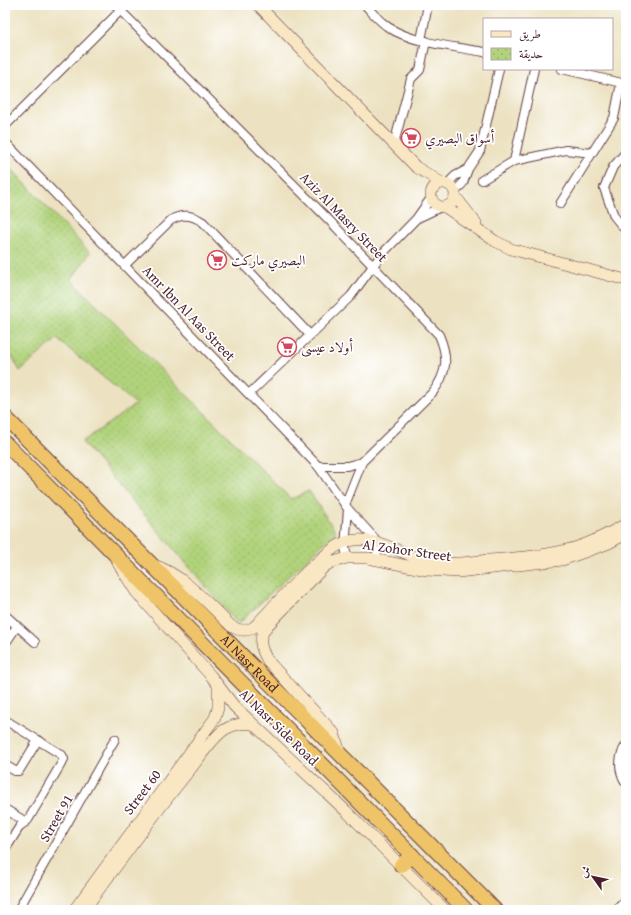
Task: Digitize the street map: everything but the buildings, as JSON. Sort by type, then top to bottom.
[{"type":"highway","name":"Al Nasr Road","points":[[5,416],[495,910]]},
{"type":"highway","name":"Al Nasr Road","points":[[5,443],[466,910]]},
{"type":"highway","points":[[402,865],[412,855]]},
{"type":"street","points":[[258,5],[416,167],[435,204],[443,207],[495,240],[511,248],[626,280]]},
{"type":"street","points":[[365,5],[386,26],[397,32],[423,40],[483,52]]},
{"type":"street","points":[[394,144],[411,80],[420,70],[428,5]]},
{"type":"street","points":[[5,126],[121,7]]},
{"type":"street","name":"Aziz Al Masry Street","points":[[121,7],[373,266],[436,332],[442,343],[445,369],[442,380],[433,392],[362,462],[347,507]]},
{"type":"street","points":[[416,219],[453,202],[455,194],[463,183],[468,169],[480,151],[499,70]]},
{"type":"street","points":[[514,162],[534,70]]},
{"type":"street","points":[[560,204],[614,118],[623,83],[566,70]]},
{"type":"street","name":"Amr Ibn Al Aas Street","points":[[5,142],[318,466],[347,507],[377,541]]},
{"type":"street","points":[[482,180],[514,162],[566,150],[592,153]]},
{"type":"street","points":[[626,152],[613,167],[604,188],[614,216],[626,231]]},
{"type":"street","points":[[416,167],[450,185],[455,194],[484,232]]},
{"type":"street","points":[[249,394],[351,296],[389,246],[416,219],[431,196],[435,186],[445,183],[468,169]]},
{"type":"street","points":[[125,265],[171,220],[183,216],[191,216],[203,222],[310,335]]},
{"type":"street","points":[[318,466],[347,466],[362,462]]},
{"type":"street","points":[[347,507],[345,542],[347,558]]},
{"type":"street","name":"Al Zohor Street","points":[[154,565],[183,580],[231,626],[236,629],[246,630],[254,626],[326,554],[345,542],[358,539],[377,541],[416,558],[443,564],[460,563],[554,553],[575,548],[626,524]]},
{"type":"street","name":"Al Zohor Street","points":[[340,753],[334,734],[268,661],[261,648],[260,642],[261,636],[268,625],[319,572],[330,563],[347,558],[374,559],[434,571],[465,571],[562,560],[601,546],[626,534]]},
{"type":"street","points":[[374,559],[379,549],[377,541]]},
{"type":"street","name":"Al Nasr Side Road","points":[[110,550],[136,592],[211,676],[234,706],[294,761],[402,865],[445,910]]},
{"type":"street","points":[[5,615],[35,642]]},
{"type":"street","points":[[5,644],[16,626]]},
{"type":"street","name":"Street 60","points":[[84,910],[174,782],[215,718],[218,708],[218,686]]},
{"type":"street","points":[[5,720],[62,755],[64,759],[26,822],[20,826],[5,850]]},
{"type":"street","name":"Street 60","points":[[74,910],[174,782],[223,731],[242,723],[252,724]]},
{"type":"street","name":"Street 91","points":[[18,910],[116,739]]},
{"type":"street","points":[[5,765],[14,771],[19,771],[38,740]]},
{"type":"street","points":[[626,745],[620,759],[620,769],[626,783]]},
{"type":"street","points":[[5,810],[26,822]]},
{"type":"street","points":[[616,910],[626,900]]},
{"type":"green space","points":[[5,162],[90,253],[71,280],[291,499],[309,491],[336,532],[238,624],[82,442],[136,404],[57,339],[20,371],[5,343]]},
{"type":"place","name":"أسواق البصيري","points":[[411,138]]},
{"type":"place","name":"البصيري ماركت","points":[[217,260]]},
{"type":"place","name":"أولاد عيسى","points":[[287,347]]}]
